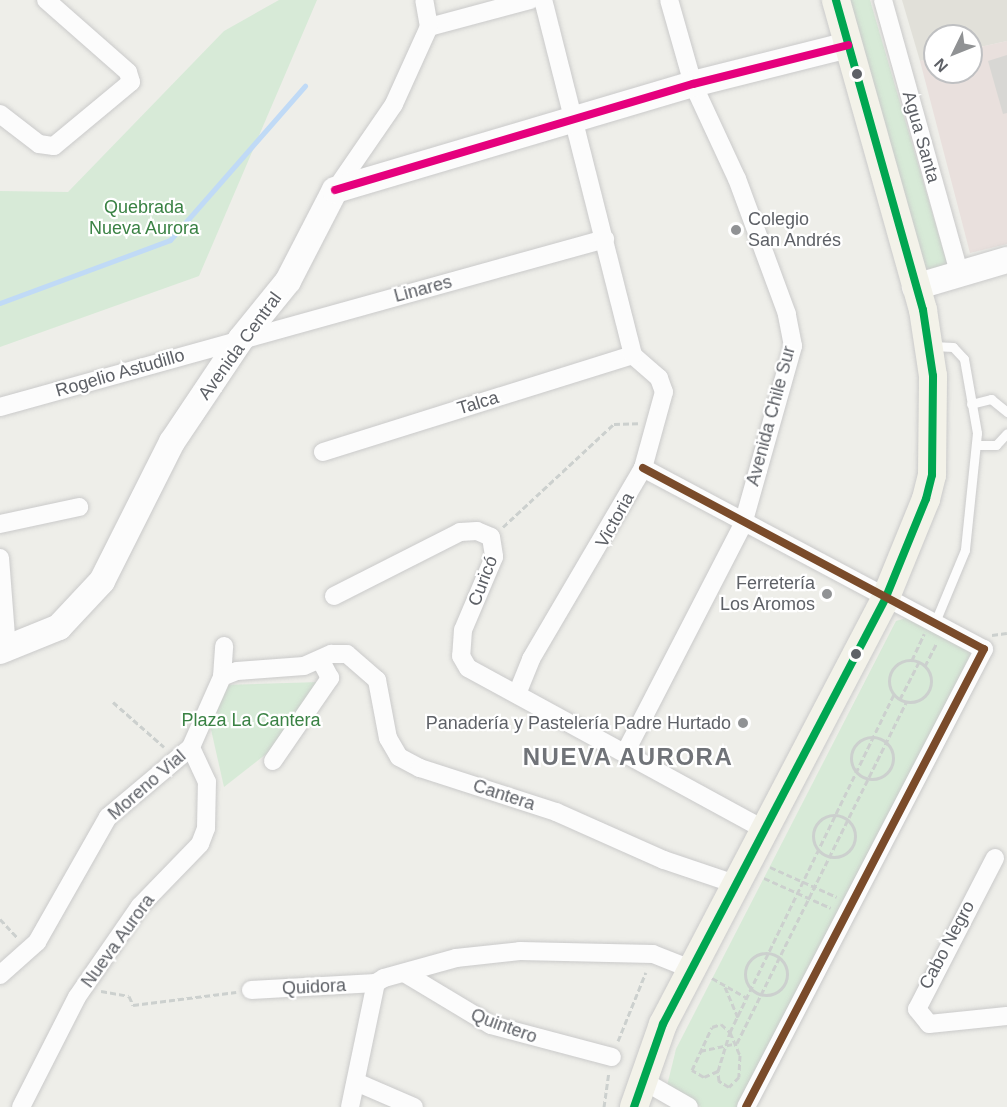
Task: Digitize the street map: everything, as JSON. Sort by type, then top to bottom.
[{"type":"main road","points":[[638,1094],[663,1024],[702,974],[735,884],[886,597],[926,499],[932,475],[934,403],[929,346],[915,286],[836,0]]},
{"type":"street","points":[[0,114],[39,144],[54,146],[68,138],[131,82],[128,72],[46,0]]},
{"type":"street","points":[[424,0],[429,27],[530,0]]},
{"type":"street","points":[[543,0],[571,118],[605,239],[633,355]]},
{"type":"street","name":"Avenida Chile Sur","points":[[625,753],[742,524],[793,346],[787,314],[736,179],[693,84],[669,0]]},
{"type":"street","name":"Agua Santa","points":[[883,0],[959,273]]},
{"type":"street","name":"Avenida Central","points":[[3,650],[59,627],[102,581],[172,442],[241,339],[288,281],[335,190],[394,104],[429,27]]},
{"type":"street","points":[[335,190],[571,118],[848,45]]},
{"type":"street","name":"Linares","points":[[241,339],[605,239]]},
{"type":"street","points":[[915,286],[1007,260]]},
{"type":"street","name":"Rogelio Astudillo","points":[[0,407],[241,339]]},
{"type":"street","name":"Talca","points":[[323,452],[633,355]]},
{"type":"street","name":"Victoria","points":[[517,694],[531,659],[643,468],[664,392],[659,378],[633,355]]},
{"type":"street","points":[[643,468],[742,524],[984,649],[985,656],[746,1107]]},
{"type":"street","points":[[0,525],[79,507]]},
{"type":"street","name":"Curicó","points":[[334,596],[460,532],[477,531],[491,537],[494,557],[463,630],[461,656],[468,668],[517,694]]},
{"type":"street","points":[[0,558],[3,650]]},
{"type":"street","name":"Moreno Vial","points":[[0,975],[29,948],[108,817],[185,754],[222,677],[224,646]]},
{"type":"street","name":"Cantera","points":[[326,657],[347,654],[377,680],[388,738],[399,757],[420,768],[556,812],[664,860],[735,884]]},
{"type":"street","points":[[222,677],[326,657],[330,678],[273,761]]},
{"type":"street","points":[[517,694],[765,830]]},
{"type":"street","name":"Nueva Aurora","points":[[21,1107],[77,997],[140,906],[200,844],[206,828],[207,782],[185,754]]},
{"type":"street","name":"Cabo Negro","points":[[994,858],[916,1010],[929,1024],[1007,1016]]},
{"type":"street","name":"Quidora","points":[[252,990],[376,983],[488,953],[652,954]]},
{"type":"street","points":[[652,954],[702,974]]},
{"type":"street","name":"Quintero","points":[[406,974],[491,1025],[612,1057]]},
{"type":"street","points":[[350,1107],[376,983]]},
{"type":"street","points":[[356,1082],[414,1107]]},
{"type":"street","points":[[638,1094],[689,1107]]},
{"type":"lane","points":[[929,346],[953,347],[964,359],[976,446],[965,550],[937,623]]},
{"type":"lane","points":[[971,404],[990,399],[1007,412]]},
{"type":"lane","points":[[976,446],[996,445],[1007,433]]},
{"type":"path","points":[[491,537],[614,424]]},
{"type":"path","points":[[912,660],[937,623]]},
{"type":"path","points":[[925,666],[937,623]]},
{"type":"path","points":[[718,1071],[708,1077],[694,1073],[700,1051],[714,1025],[730,1032],[737,1043],[741,1067],[736,1083],[721,1084],[718,1071],[730,1032],[894,695],[891,672],[899,662],[912,660],[925,666],[930,678],[928,690],[920,699],[907,702],[894,695]]},
{"type":"path","points":[[900,699],[919,662]]},
{"type":"path","points":[[113,702],[185,754]]},
{"type":"path","points":[[700,1051],[737,1043],[907,702]]},
{"type":"path","points":[[874,737],[887,743],[893,755],[891,768],[882,777],[869,779],[857,772],[853,749],[862,740],[874,737]]},
{"type":"path","points":[[836,815],[848,820],[855,832],[853,845],[843,855],[830,856],[819,850],[815,826],[824,817],[836,815]]},
{"type":"path","points":[[770,867],[815,887],[849,910]]},
{"type":"path","points":[[764,878],[809,898],[849,910]]},
{"type":"path","points":[[0,919],[29,948]]},
{"type":"path","points":[[769,953],[780,958],[786,971],[784,984],[775,993],[762,995],[751,989],[745,979],[748,962],[769,953]]},
{"type":"path","points":[[604,1107],[612,1057],[652,954]]},
{"type":"path","points":[[702,974],[747,998]]},
{"type":"path","points":[[724,985],[738,1017]]},
{"type":"path","points":[[93,993],[129,996],[133,1005],[252,990]]},
{"type":"shaded area","points":[[902,0],[1007,0],[1007,41],[983,46],[983,24],[923,24],[923,60],[920,61]]},
{"type":"shaded area","points":[[1007,41],[1007,244],[970,253],[926,84],[983,84],[983,46]]},
{"type":"green space","name":"Quebrada Nueva Aurora","points":[[279,0],[317,0],[199,276],[0,347],[0,191],[68,192],[224,31]]},
{"type":"green space","points":[[840,0],[870,0],[949,270],[918,279]]},
{"type":"green space","points":[[909,617],[970,648],[975,661],[740,1107],[701,1107],[667,1086],[676,1049],[896,621]]},
{"type":"green space","name":"Plaza La Cantera","points":[[320,682],[275,747],[224,787],[210,725],[224,685]]},
{"type":"building","points":[[1007,55],[1007,113],[1003,114],[988,61]]},
{"type":"waterway","points":[[0,303],[170,240],[305,86]]},
{"type":"transit line","points":[[634,1107],[663,1024],[886,597],[926,499],[932,475],[933,376],[923,310],[836,0]]},
{"type":"transit line","points":[[335,190],[693,84],[848,45]]},
{"type":"transit line","points":[[643,468],[984,649],[746,1107]]},
{"type":"place","name":"Colegio San Andrés","points":[[736,230]]},
{"type":"place","name":"Ferretería Los Aromos","points":[[827,594]]},
{"type":"place","name":"Panadería y Pastelería Padre Hurtado","points":[[743,723]]},
{"type":"district","name":"NUEVA AURORA","points":[[628,757]]}]
